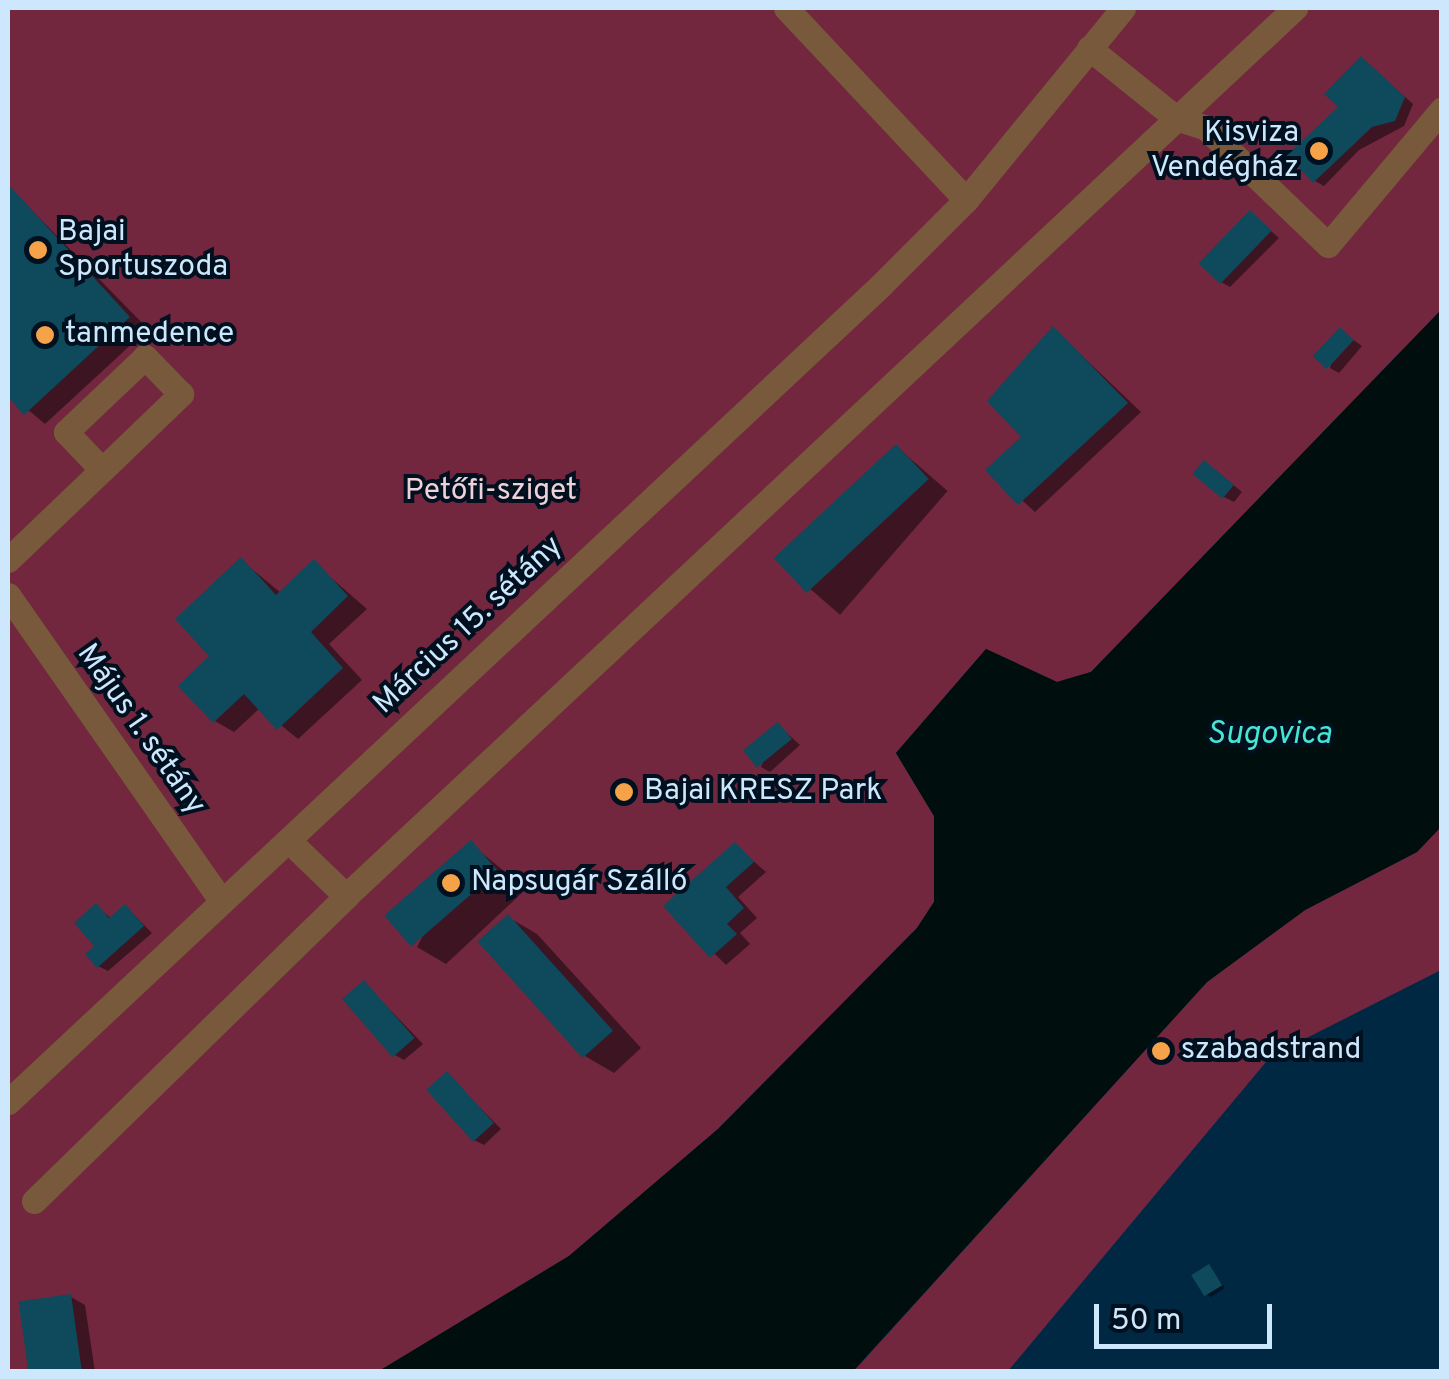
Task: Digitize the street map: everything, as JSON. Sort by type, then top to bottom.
[{"type":"street","points":[[786,8],[966,200]]},
{"type":"street","name":"Március 15. sétány","points":[[8,1102],[966,200],[1124,8]]},
{"type":"street","points":[[34,1201],[346,896],[1295,8]]},
{"type":"street","points":[[1089,48],[1176,118],[1206,128],[1328,244],[1442,108]]},
{"type":"street","points":[[8,560],[102,470],[181,394],[145,357],[66,432],[102,470]]},
{"type":"street","name":"Május 1. sétány","points":[[8,595],[222,900]]},
{"type":"street","points":[[288,840],[346,896]]},
{"type":"green space","name":"Petőfi-sziget","points":[[8,8],[1441,8],[1441,310],[1091,672],[1057,682],[986,649],[896,753],[934,816],[934,902],[917,928],[718,1129],[569,1256],[379,1371],[8,1372]]},
{"type":"green space","points":[[1441,826],[1441,970],[1271,1056],[1008,1371],[853,1372],[1207,982],[1305,910],[1417,852]]},
{"type":"water","name":"Sugovica","points":[[1441,310],[1442,826],[1417,852],[1305,910],[1207,982],[853,1371],[379,1371],[569,1256],[718,1129],[917,928],[934,902],[934,816],[896,753],[986,649],[1057,682],[1091,672]]},
{"type":"building","points":[[1361,56],[1405,97],[1395,121],[1372,127],[1313,183],[1287,155],[1338,107],[1324,94]]},
{"type":"building","name":"Bajai Sportuszoda","points":[[8,184],[130,317],[24,415],[8,397]]},
{"type":"building","points":[[1250,210],[1272,231],[1220,284],[1199,263]]},
{"type":"building","points":[[1053,326],[1128,403],[1018,505],[985,470],[1021,437],[987,401]]},
{"type":"building","points":[[1340,327],[1354,340],[1327,369],[1313,356]]},
{"type":"building","points":[[896,444],[929,479],[807,593],[774,558]]},
{"type":"building","points":[[1204,460],[1234,485],[1222,499],[1192,474]]},
{"type":"building","points":[[241,557],[276,595],[314,559],[348,596],[311,632],[343,668],[277,730],[244,694],[213,723],[178,686],[209,656],[175,619]]},
{"type":"building","points":[[778,722],[792,739],[757,767],[743,750]]},
{"type":"building","points":[[471,840],[498,871],[411,946],[384,915]]},
{"type":"building","points":[[735,842],[754,862],[726,887],[744,908],[727,924],[737,934],[710,958],[663,906]]},
{"type":"building","points":[[96,903],[109,918],[125,904],[144,926],[97,968],[85,954],[94,946],[74,923]]},
{"type":"building","points":[[508,914],[613,1031],[583,1058],[478,941]]},
{"type":"building","points":[[364,980],[415,1038],[393,1057],[342,999]]},
{"type":"building","points":[[447,1071],[494,1123],[473,1142],[426,1090]]},
{"type":"building","points":[[1209,1264],[1222,1285],[1204,1296],[1191,1275]]},
{"type":"building","points":[[71,1294],[82,1372],[28,1372],[19,1301]]},
{"type":"place","name":"Kisviza Vendégház","points":[[1319,151]]},
{"type":"place","name":"Bajai Sportuszoda","points":[[38,250]]},
{"type":"place","name":"tanmedence","points":[[45,335]]},
{"type":"place","name":"Bajai KRESZ Park","points":[[624,792]]},
{"type":"place","name":"Napsugár Szálló","points":[[451,883]]},
{"type":"place","name":"szabadstrand","points":[[1161,1051]]}]
